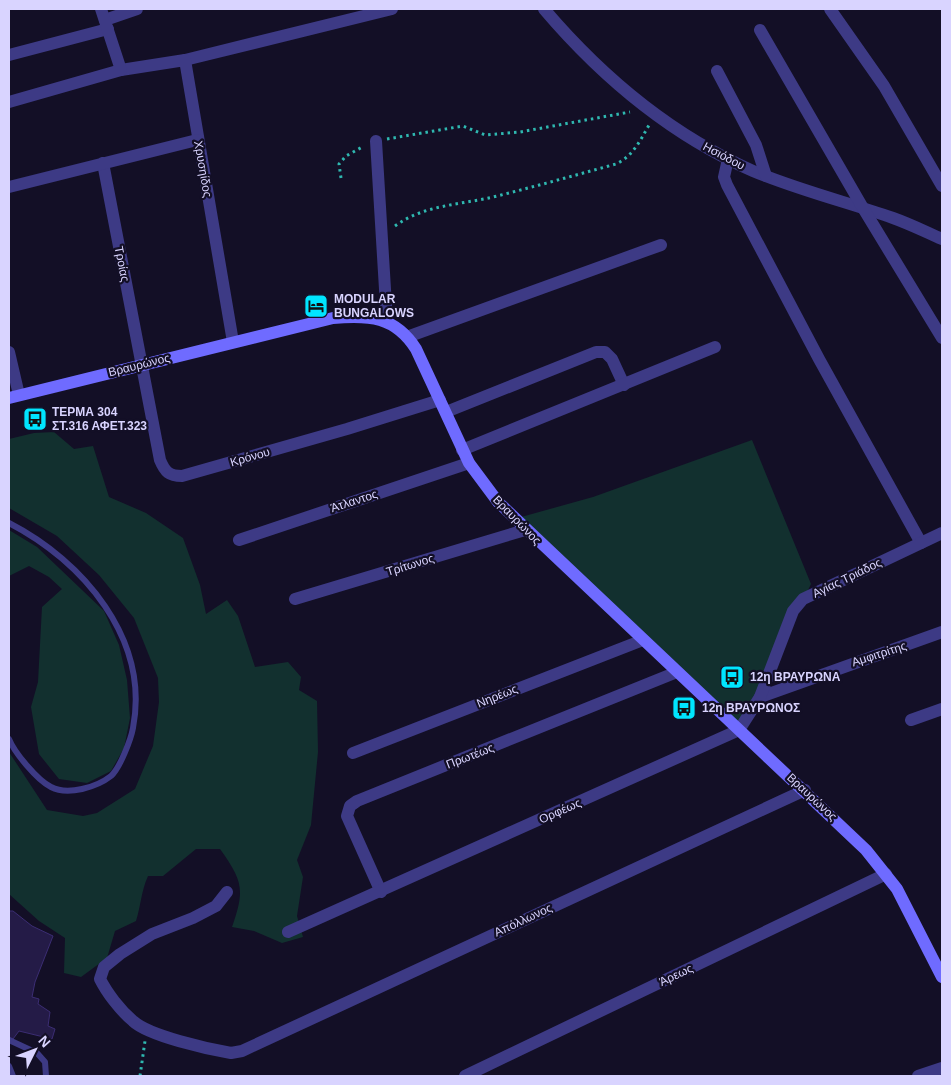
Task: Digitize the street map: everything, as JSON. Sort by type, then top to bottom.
[{"type":"main road","name":"Βραυρώνος","points":[[14,397],[141,364],[333,318],[358,316],[387,322],[407,338],[419,354],[462,450],[469,463],[498,502],[525,530],[855,838],[886,874],[917,925],[942,977]]},
{"type":"street","points":[[9,55],[137,9]]},
{"type":"street","points":[[9,102],[121,70],[185,60],[392,9]]},
{"type":"street","name":"Ησιόδου","points":[[544,9],[603,73],[712,152],[766,176],[896,219],[942,239]]},
{"type":"street","points":[[830,9],[884,86],[942,186]]},
{"type":"street","points":[[105,19],[121,70]]},
{"type":"street","points":[[760,30],[863,208],[942,338]]},
{"type":"street","name":"Χρυσηίδος","points":[[185,60],[197,140],[233,342]]},
{"type":"street","points":[[717,71],[756,145],[766,176]]},
{"type":"street","points":[[9,187],[197,140]]},
{"type":"street","points":[[376,141],[387,322]]},
{"type":"street","points":[[728,159],[724,177],[727,185],[819,359],[921,542]]},
{"type":"street","name":"Τροίας","points":[[103,163],[141,364]]},
{"type":"street","points":[[407,338],[661,246]]},
{"type":"street","points":[[462,450],[714,347]]},
{"type":"street","points":[[9,352],[14,397]]},
{"type":"street","points":[[446,412],[596,352],[605,352],[612,359],[624,385]]},
{"type":"street","name":"Κρόνου","points":[[141,364],[160,460],[165,471],[172,476],[182,476],[347,430],[440,400]]},
{"type":"street","name":"Άτλαντος","points":[[239,540],[469,463]]},
{"type":"street","name":"Τρίτωνος","points":[[295,599],[525,530]]},
{"type":"street","name":"Αγίας Τριάδος","points":[[739,730],[760,698],[793,611],[803,599],[942,532]]},
{"type":"street","name":"Αμφιτρίτης","points":[[760,698],[942,632]]},
{"type":"street","name":"Νηρέως","points":[[353,753],[643,640]]},
{"type":"street","name":"Πρωτέως","points":[[380,892],[347,816],[350,806],[357,801],[677,672]]},
{"type":"street","points":[[910,720],[942,710]]},
{"type":"street","name":"Ορφέως","points":[[288,932],[739,730]]},
{"type":"street","name":"Απόλλωνος","points":[[148,1031],[210,1049],[231,1053],[242,1052],[804,790]]},
{"type":"street","name":"Άρεως","points":[[465,1076],[886,874]]},
{"type":"street","points":[[148,1031],[133,1022],[105,988],[100,979],[104,967],[152,934],[193,918],[216,906],[227,892]]},
{"type":"street","points":[[918,1076],[942,1068]]},
{"type":"lane","points":[[9,523],[51,548],[76,570],[104,603],[120,630],[132,666],[137,708],[131,739],[112,775],[88,788],[71,790],[50,787],[26,765],[9,739]]},
{"type":"lane","points":[[9,1040],[37,1053],[45,1062],[46,1076]]},
{"type":"lane","points":[[9,1066],[13,1076]]},
{"type":"path","points":[[341,178],[339,164],[346,156],[376,141],[463,126],[485,135],[520,132],[626,111],[656,113],[633,151],[626,159],[616,164],[498,196],[427,209],[408,216],[395,226],[381,244]]},
{"type":"path","points":[[140,1076],[142,1049],[148,1031]]},
{"type":"green space","points":[[54,432],[74,449],[93,446],[109,497],[146,513],[183,538],[200,585],[206,614],[227,600],[238,616],[255,667],[288,662],[301,677],[299,690],[317,701],[318,752],[311,825],[297,860],[303,877],[297,916],[303,937],[282,943],[254,931],[232,927],[239,904],[240,886],[233,869],[220,849],[196,849],[163,876],[148,876],[136,921],[115,931],[107,958],[81,977],[64,973],[65,938],[39,921],[9,894],[9,752],[47,810],[83,816],[97,813],[135,789],[153,746],[159,702],[158,678],[134,618],[99,575],[57,536],[9,508],[9,439],[34,433]]},
{"type":"green space","points":[[752,440],[811,584],[739,730],[514,519],[593,497]]},
{"type":"green space","points":[[9,530],[37,547],[104,611],[119,645],[127,680],[130,718],[124,748],[111,771],[87,783],[59,779],[39,754],[31,707],[38,682],[42,607],[62,589],[49,577],[29,566],[9,576]]},
{"type":"building","points":[[9,911],[13,911],[32,926],[53,936],[35,982],[32,997],[39,999],[38,1004],[50,1012],[48,1026],[55,1029],[52,1039],[19,1031],[13,1039],[9,1037]]},
{"type":"place","name":"MODULAR BUNGALOWS","points":[[316,306]]},
{"type":"place","name":"ΤΕΡΜΑ 304 ΣΤ.316 ΑΦΕΤ.323","points":[[35,419]]},
{"type":"place","name":"12η ΒΡΑΥΡΩΝΑ","points":[[732,677]]},
{"type":"place","name":"12η ΒΡΑΥΡΩΝΟΣ","points":[[684,708]]}]
